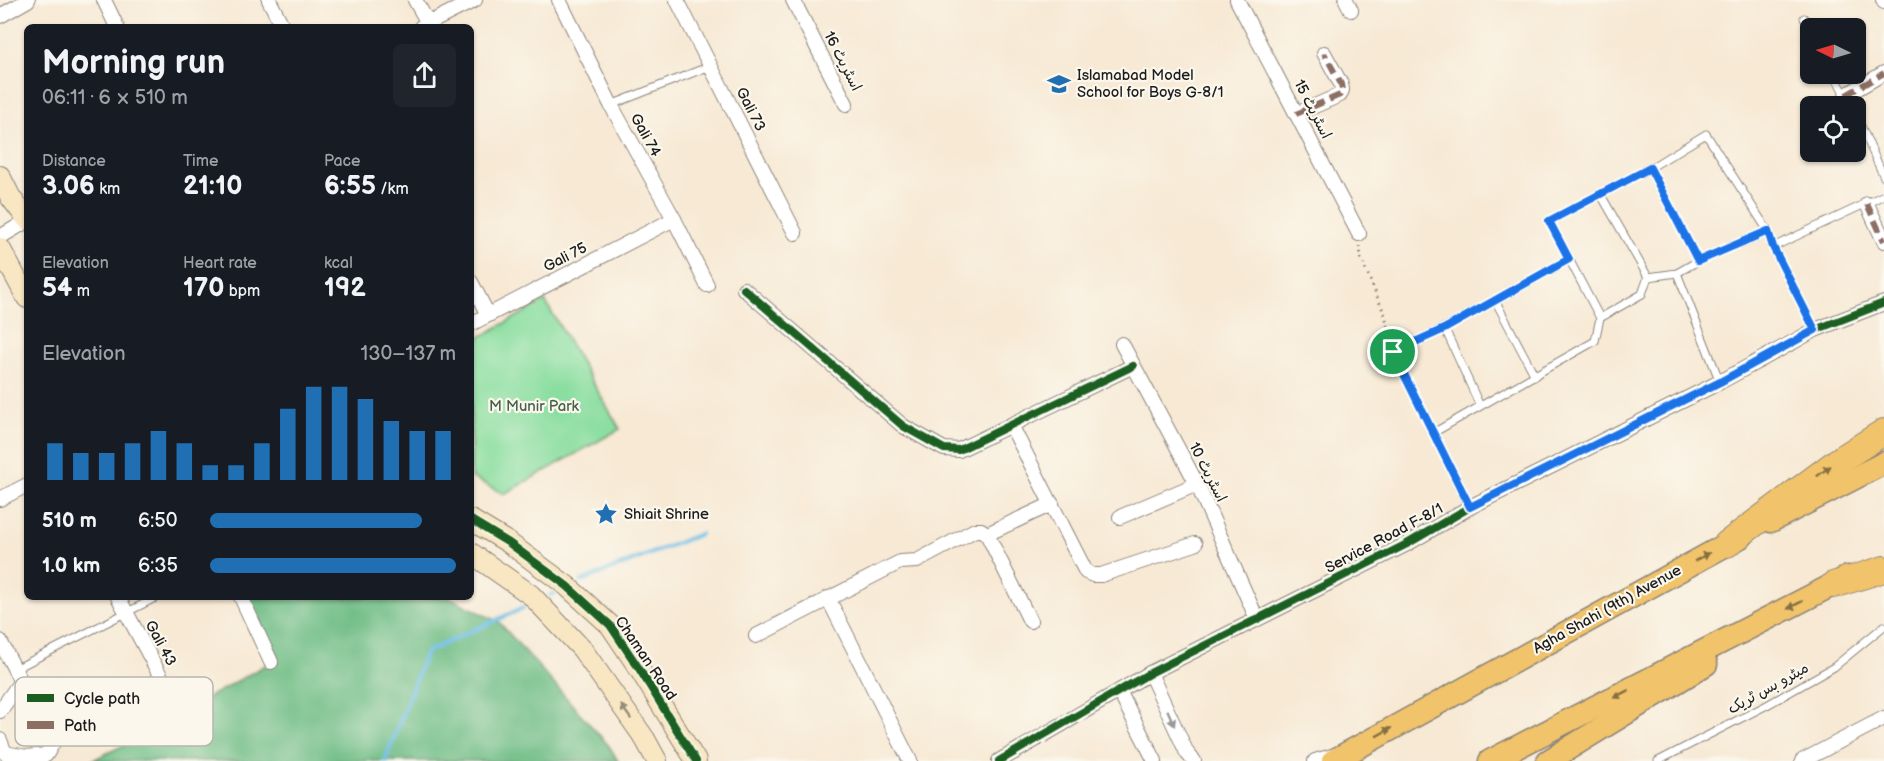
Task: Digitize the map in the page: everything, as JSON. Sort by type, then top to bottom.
[{"type":"highway","points":[[1727,544],[1838,461],[1884,432]]},
{"type":"highway","points":[[1833,585],[1884,569]]},
{"type":"main road","name":"Agha Shahi (9th) Avenue","points":[[1342,756],[1727,544],[1884,463]]},
{"type":"main road","points":[[1490,761],[1884,559]]},
{"type":"main road","points":[[1548,761],[1700,669],[1745,630]]},
{"type":"street","points":[[0,16],[27,0]]},
{"type":"street","points":[[104,0],[116,24]]},
{"type":"street","points":[[268,0],[281,24]]},
{"type":"street","points":[[415,0],[424,24]]},
{"type":"street","points":[[426,24],[475,0]]},
{"type":"street","name":"Gali 74","points":[[560,0],[611,105],[674,219],[707,285]]},
{"type":"street","name":"Gali 73","points":[[677,0],[795,233]]},
{"type":"street","name":"اسٹریٹ 16","points":[[793,0],[846,104]]},
{"type":"street","name":"اسٹریٹ 15","points":[[1238,0],[1359,234]]},
{"type":"street","points":[[1296,114],[1340,95],[1341,84],[1324,53]]},
{"type":"street","points":[[1855,96],[1884,73]]},
{"type":"street","points":[[0,176],[24,216]]},
{"type":"street","points":[[1867,204],[1884,241]]},
{"type":"street","name":"Gali 75","points":[[474,322],[674,219]]},
{"type":"street","points":[[0,237],[24,222]]},
{"type":"street","points":[[0,248],[24,292]]},
{"type":"street","points":[[474,288],[488,315]]},
{"type":"street","points":[[744,289],[903,426],[944,449],[959,450],[1133,366]]},
{"type":"street","name":"Service Road F-8/1","points":[[999,761],[1150,673],[1407,544],[1470,507],[1720,382],[1815,330],[1884,303]]},
{"type":"street","name":"اسٹریٹ 10","points":[[1122,344],[1197,484],[1257,619]]},
{"type":"street","points":[[1011,425],[1086,572],[1101,575],[1195,544]]},
{"type":"street","points":[[1120,517],[1197,484]]},
{"type":"street","points":[[0,499],[24,487]]},
{"type":"street","points":[[987,534],[1052,504]]},
{"type":"street","name":"Chaman Road","points":[[474,522],[509,543],[567,586],[610,625],[696,761]]},
{"type":"street","points":[[756,636],[900,562],[917,561],[975,530],[981,530],[987,534],[1030,621]]},
{"type":"street","points":[[474,555],[531,596],[582,649],[645,739],[657,761]]},
{"type":"street","points":[[828,598],[910,761]]},
{"type":"street","name":"Gali 43","points":[[120,600],[161,677]]},
{"type":"street","points":[[242,600],[271,662]]},
{"type":"street","points":[[0,641],[19,677]]},
{"type":"street","points":[[1150,673],[1187,753],[1194,761]]},
{"type":"street","points":[[0,711],[15,690]]},
{"type":"street","points":[[1119,692],[1155,761]]},
{"type":"street","points":[[1802,761],[1884,718]]},
{"type":"street","points":[[0,740],[5,753],[26,757],[46,755],[51,746]]},
{"type":"street","points":[[1315,761],[1342,756]]},
{"type":"lane","points":[[611,105],[711,66]]},
{"type":"lane","points":[[1433,433],[1595,341],[1600,318],[1549,221],[1650,168],[1706,134],[1768,231],[1773,247],[1815,330]]},
{"type":"lane","points":[[1866,137],[1884,177]]},
{"type":"lane","points":[[1650,168],[1698,261]]},
{"type":"lane","points":[[1600,318],[1642,294],[1648,277],[1601,195]]},
{"type":"lane","points":[[1773,247],[1884,195]]},
{"type":"lane","points":[[1648,277],[1677,273],[1698,261],[1768,231]]},
{"type":"lane","points":[[1470,507],[1393,352],[1496,302],[1569,259]]},
{"type":"lane","points":[[1677,273],[1720,382]]},
{"type":"lane","points":[[1496,302],[1535,376]]},
{"type":"lane","points":[[1444,329],[1480,406]]},
{"type":"lane","points":[[15,669],[151,600]]},
{"type":"lane","name":"میٹرو بس ٹریک","points":[[1658,761],[1767,705],[1834,666],[1884,626]]},
{"type":"path","points":[[1359,234],[1360,259],[1385,315],[1393,352]]},
{"type":"green space","name":"M Munir Park","points":[[545,301],[620,429],[504,494],[474,479],[474,340]]},
{"type":"green space","points":[[244,600],[455,600],[499,622],[609,746],[618,761],[91,761],[122,746],[213,746],[213,695],[271,662]]},
{"type":"waterway","points":[[582,581],[700,534]]},
{"type":"waterway","points":[[550,595],[555,593]]},
{"type":"waterway","points":[[385,761],[426,652],[523,608]]},
{"type":"marked path","points":[[1296,114],[1340,95],[1341,84],[1324,53]]},
{"type":"marked path","points":[[1846,95],[1884,73]]},
{"type":"marked path","points":[[1867,204],[1884,241]]},
{"type":"cycle path","points":[[744,289],[903,426],[944,449],[959,450],[1133,366]]},
{"type":"cycle path","points":[[999,761],[1150,673],[1407,544],[1470,507],[1720,382],[1815,330],[1884,303]]},
{"type":"cycle path","points":[[474,522],[509,543],[567,586],[610,625],[696,761]]},
{"type":"place","name":"Islamabad Model School for Boys G-8/1","points":[[1059,84]]},
{"type":"place","name":"Shiait Shrine","points":[[606,514]]},
{"type":"route","points":[[1650,168],[1698,261],[1768,231],[1773,247],[1815,330],[1720,382],[1470,507],[1393,352],[1496,302],[1569,259],[1549,221],[1650,168]]}]
